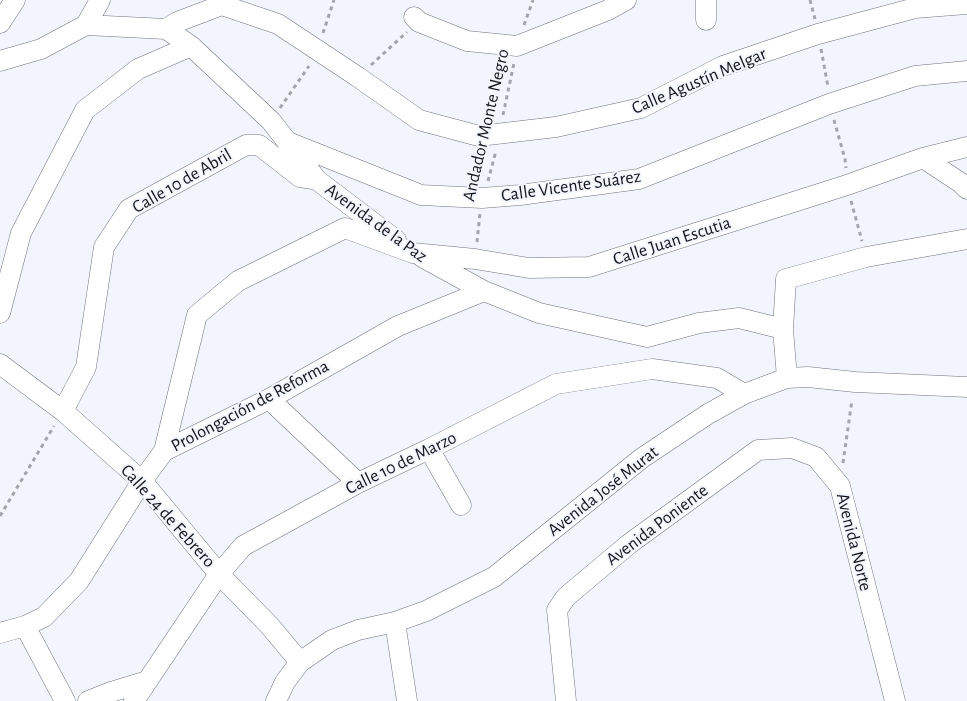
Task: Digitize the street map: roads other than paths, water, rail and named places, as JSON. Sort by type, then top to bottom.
[{"type":"street","points":[[0,24],[15,0]]},
{"type":"street","points":[[86,25],[100,0]]},
{"type":"street","points":[[416,19],[467,41],[517,46],[608,10],[626,0]]},
{"type":"street","name":"Calle Agustín Melgar","points":[[166,28],[222,4],[278,24],[358,77],[418,120],[479,136],[499,135],[556,126],[641,108],[723,66],[818,34],[915,8],[967,4]]},
{"type":"street","points":[[0,61],[41,48],[86,25],[166,28]]},
{"type":"street","name":"Avenida de la Paz","points":[[166,28],[191,46],[271,121],[317,180],[413,252],[484,291],[539,313],[647,337],[699,323],[739,318],[783,329]]},
{"type":"street","points":[[0,313],[20,233],[85,110],[138,69],[191,46]]},
{"type":"street","name":"Calle Vicente Suárez","points":[[286,141],[421,195],[482,198],[520,195],[639,179],[829,104],[915,76],[967,71]]},
{"type":"street","name":"Calle 10 de Abril","points":[[63,411],[86,367],[104,247],[129,209],[246,145],[259,145],[300,176],[317,180]]},
{"type":"street","name":"Calle Juan Escutia","points":[[413,252],[475,259],[529,268],[589,267],[847,186],[923,158],[967,147]]},
{"type":"street","points":[[923,158],[961,183],[967,190]]},
{"type":"street","points":[[164,451],[197,315],[238,282],[345,228],[413,252]]},
{"type":"street","points":[[787,378],[783,329],[786,280],[866,257],[967,239]]},
{"type":"street","name":"Prolongación de Reforma","points":[[0,633],[25,626],[44,617],[79,581],[142,481],[164,451],[269,399],[398,326],[484,291]]},
{"type":"street","points":[[647,337],[652,369]]},
{"type":"street","name":"Calle 24 de Febrero","points":[[0,364],[63,411],[142,481],[219,574],[268,625],[300,662]]},
{"type":"street","name":"Calle 10 de Marzo","points":[[134,701],[219,574],[243,546],[358,483],[556,384],[652,369],[717,378],[744,394]]},
{"type":"street","name":"Avenida José Murat","points":[[276,701],[285,682],[300,662],[332,640],[358,630],[395,622],[426,611],[494,576],[642,458],[708,414],[744,394],[787,378],[808,377],[855,382],[967,386]]},
{"type":"street","points":[[269,399],[358,483]]},
{"type":"street","name":"Avenida Poniente","points":[[566,701],[557,610],[566,597],[629,544],[758,450],[792,448],[816,456],[840,486]]},
{"type":"street","points":[[429,449],[461,505]]},
{"type":"street","name":"Avenida Norte","points":[[840,486],[895,701]]},
{"type":"street","points":[[395,622],[407,701]]},
{"type":"street","points":[[25,626],[65,701]]},
{"type":"street","points":[[88,701],[147,681]]}]
